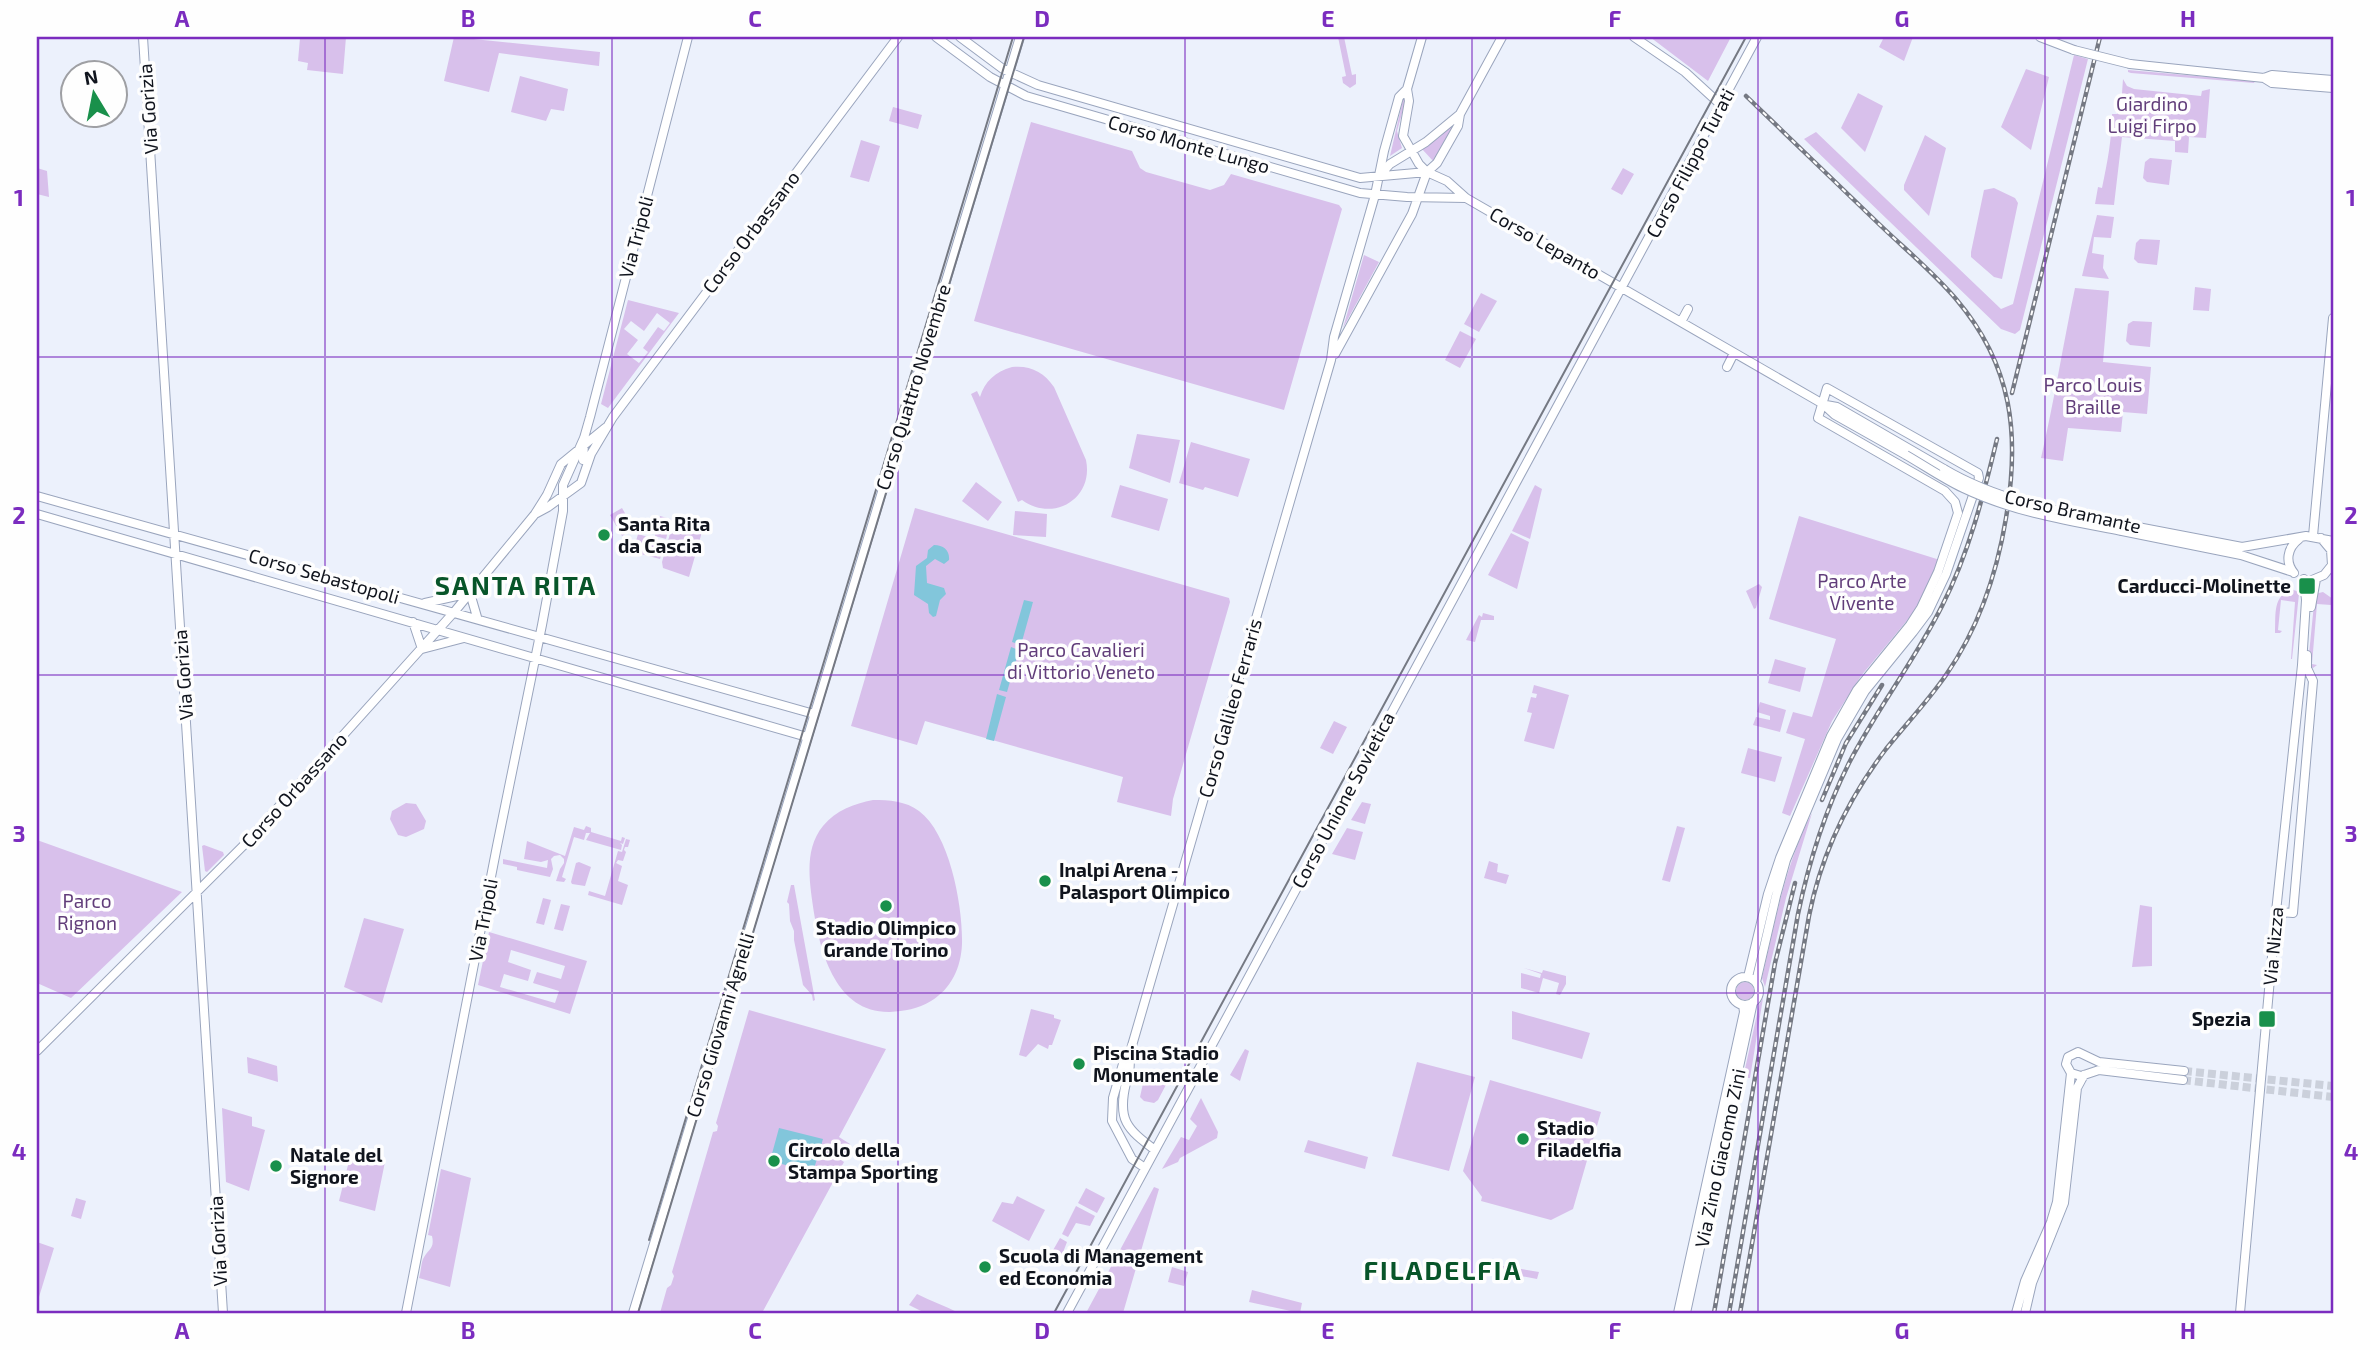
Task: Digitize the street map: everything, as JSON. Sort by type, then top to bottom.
[{"type":"street","name":"Via Gorizia","points":[[143,37],[223,1313]]},
{"type":"street","name":"Via Tripoli","points":[[406,1313],[540,635],[563,511],[564,482],[583,453],[688,37]]},
{"type":"street","name":"Corso Orbassano","points":[[605,428],[898,37]]},
{"type":"street","name":"Corso Monte Lungo","points":[[936,37],[1005,86],[1026,96],[1360,193],[1419,198]]},
{"type":"street","name":"Corso Monte Lungo","points":[[960,37],[1009,72],[1038,85],[1324,168],[1360,178],[1427,172]]},
{"type":"street","name":"Corso Quattro Novembre","points":[[807,737],[1020,37]]},
{"type":"street","points":[[1422,37],[1407,89],[1409,101],[1402,133],[1411,151],[1427,172],[1441,157],[1458,126],[1460,114],[1502,37]]},
{"type":"street","points":[[1634,37],[1662,54],[1721,105]]},
{"type":"street","name":"Corso Filippo Turati","points":[[1623,288],[1757,37]]},
{"type":"street","points":[[2040,37],[2074,50],[2130,64],[2264,78],[2272,83],[2333,88]]},
{"type":"street","points":[[2264,78],[2272,75],[2333,80]]},
{"type":"street","name":"Corso Galileo Ferraris","points":[[1129,1055],[1331,360],[1334,337],[1375,195],[1399,97],[1407,89]]},
{"type":"street","points":[[1378,177],[1390,164],[1460,114]]},
{"type":"street","name":"Corso Galileo Ferraris","points":[[1331,360],[1412,214],[1427,172]]},
{"type":"street","name":"Corso Lepanto","points":[[1427,172],[1443,179],[1466,198],[1623,288]]},
{"type":"street","name":"Corso Lepanto","points":[[1419,198],[1466,198]]},
{"type":"street","name":"Corso Bramante","points":[[1623,288],[1823,404],[1835,415],[1907,451],[1957,485],[1985,497],[2042,515],[2242,547],[2301,537]]},
{"type":"street","name":"Corso Unione Sovietica","points":[[1066,1313],[1363,762],[1623,288]]},
{"type":"street","points":[[1681,322],[1688,309]]},
{"type":"street","points":[[2316,537],[2333,318]]},
{"type":"street","points":[[1727,367],[1734,353]]},
{"type":"street","points":[[1752,980],[1740,978],[1732,987],[1734,999],[1743,1005],[1753,1002],[1759,995],[1752,980],[1768,894],[1796,816],[1831,736],[1846,706],[1867,676],[1900,639],[1921,608],[1958,519],[1955,502],[1945,491],[1818,418],[1827,388],[1978,473],[1979,478],[1946,574],[1927,612],[1865,691],[1837,739],[1787,860],[1752,980]]},
{"type":"street","points":[[535,514],[561,464],[583,453],[605,428]]},
{"type":"street","points":[[535,514],[581,483],[583,453],[605,428]]},
{"type":"street","name":"Corso Sebastopoli","points":[[37,496],[814,713]]},
{"type":"street","points":[[1955,502],[1972,501]]},
{"type":"street","name":"Corso Sebastopoli","points":[[37,514],[807,737]]},
{"type":"street","name":"Corso Orbassano","points":[[37,1052],[247,842],[439,630],[535,514]]},
{"type":"street","name":"Corso Bramante","points":[[2122,528],[2241,555],[2293,572]]},
{"type":"street","points":[[2333,541],[2301,537],[2294,543],[2288,563],[2293,572],[2304,579],[2333,574]]},
{"type":"street","points":[[2316,537],[2330,547],[2333,559],[2330,569],[2316,579]]},
{"type":"street","name":"Via Nizza","points":[[2240,1313],[2276,912],[2302,664],[2306,600],[2304,579]]},
{"type":"street","name":"Via Nizza","points":[[2276,912],[2293,913],[2313,681],[2306,658],[2312,592],[2316,579]]},
{"type":"street","points":[[424,604],[470,593],[477,617]]},
{"type":"street","points":[[413,622],[422,649],[467,638]]},
{"type":"street","name":"Corso Giovanni Agnelli","points":[[633,1313],[807,737]]},
{"type":"street","name":"Via Zino Giacomo Zini","points":[[1686,1313],[1753,1002]]},
{"type":"street","name":"Via Zino Giacomo Zini","points":[[1678,1313],[1744,1012],[1743,1005]]},
{"type":"street","points":[[2099,1066],[2077,1076],[2071,1073],[2066,1061],[2075,1052],[2081,1052],[2099,1066],[2183,1075]]},
{"type":"street","points":[[1129,1055],[1131,1065],[1122,1099],[1124,1119],[1134,1133],[1155,1150]]},
{"type":"street","points":[[1129,1055],[1123,1064],[1113,1098],[1112,1121],[1132,1159],[1145,1168]]},
{"type":"street","points":[[2016,1313],[2025,1281],[2057,1202],[2071,1073]]},
{"type":"street","points":[[2025,1313],[2032,1283],[2061,1214],[2076,1091],[2084,1075]]},
{"type":"green space","points":[[297,37],[346,37],[343,74],[307,70],[308,63],[298,61],[300,38]]},
{"type":"green space","points":[[454,37],[600,52],[599,66],[499,53],[489,92],[444,81]]},
{"type":"green space","points":[[1338,37],[1344,37],[1352,75],[1356,74],[1356,84],[1350,88],[1343,83],[1342,77],[1346,76]]},
{"type":"green space","points":[[1650,37],[1731,37],[1708,81]]},
{"type":"green space","points":[[1884,37],[1913,37],[1904,61],[1879,47]]},
{"type":"green space","points":[[2074,55],[2088,59],[2020,330],[2015,334],[2001,329],[1804,139],[1816,132],[2001,309],[2013,304]]},
{"type":"green space","points":[[2026,69],[2049,77],[2031,150],[2001,127]]},
{"type":"green space","points":[[2128,70],[2255,81],[2131,73]]},
{"type":"green space","points":[[520,76],[568,89],[564,111],[551,109],[546,121],[511,112]]},
{"type":"green space","name":"Giardino Luigi Firpo","points":[[2123,79],[2127,86],[2134,89],[2201,96],[2202,91],[2210,89],[2206,138],[2189,137],[2188,153],[2175,152],[2175,141],[2122,137],[2114,205],[2095,204],[2098,187],[2102,188],[2106,170],[2112,114],[2117,114],[2121,107]]},
{"type":"green space","points":[[1858,93],[1883,106],[1865,152],[1841,128]]},
{"type":"green space","points":[[1404,95],[1407,96],[1397,131],[1402,148],[1390,156]]},
{"type":"green space","points":[[893,107],[922,115],[918,129],[889,121]]},
{"type":"green space","points":[[1454,121],[1434,162],[1422,149],[1441,136]]},
{"type":"green space","points":[[1031,122],[1132,151],[1140,168],[1146,172],[1210,190],[1224,185],[1231,174],[1339,205],[1342,209],[1284,410],[974,321]]},
{"type":"green space","points":[[1925,135],[1946,148],[1929,216],[1904,190]]},
{"type":"green space","points":[[861,140],[880,146],[869,182],[850,177]]},
{"type":"green space","points":[[2150,158],[2172,160],[2169,185],[2147,182],[2143,178],[2145,162]]},
{"type":"green space","points":[[37,168],[47,171],[49,197],[37,194]]},
{"type":"green space","points":[[1623,168],[1634,174],[1622,195],[1611,189]]},
{"type":"green space","points":[[1994,188],[2015,198],[2018,203],[2002,279],[1994,277],[1971,257],[1984,190]]},
{"type":"green space","points":[[2097,215],[2114,217],[2111,238],[2094,237],[2092,253],[2104,255],[2103,268],[2109,279],[2082,276]]},
{"type":"green space","points":[[2140,239],[2160,240],[2157,265],[2138,263],[2134,259],[2136,243]]},
{"type":"green space","points":[[1364,255],[1379,262],[1343,328]]},
{"type":"green space","points":[[2195,287],[2211,289],[2209,311],[2193,310]]},
{"type":"green space","name":"Parco Louis Braille","points":[[2075,288],[2109,291],[2103,362],[2151,367],[2147,414],[2123,412],[2121,432],[2068,428],[2063,461],[2041,458]]},
{"type":"green space","points":[[1481,293],[1497,301],[1479,332],[1464,324]]},
{"type":"green space","points":[[628,300],[679,313],[608,408],[601,404]],"holes":[[[657,313],[670,323],[664,331],[658,327],[643,348],[648,352],[639,363],[627,354],[638,340],[624,329],[631,321],[644,331]]]},
{"type":"green space","points":[[2133,321],[2152,322],[2150,347],[2130,345],[2126,341],[2128,324]]},
{"type":"green space","points":[[1460,331],[1476,339],[1460,368],[1445,360]]},
{"type":"green space","points":[[1012,367],[1031,368],[1054,387],[1086,460],[1084,486],[1069,503],[1047,509],[1022,500],[1018,502],[971,394],[977,391],[980,397],[992,378]]},
{"type":"green space","points":[[1137,434],[1180,440],[1170,483],[1129,468]]},
{"type":"green space","points":[[1191,442],[1250,459],[1238,497],[1205,487],[1203,490],[1179,483]]},
{"type":"green space","points":[[976,482],[1002,502],[988,521],[962,501]]},
{"type":"green space","points":[[1120,485],[1168,499],[1159,531],[1111,517]]},
{"type":"green space","points":[[1535,485],[1542,489],[1530,539],[1512,531]]},
{"type":"green space","points":[[622,508],[634,529],[622,536],[610,515]]},
{"type":"green space","name":"Parco Cavalieri di Vittorio Veneto","points":[[915,508],[1229,598],[1173,799],[1171,816],[1117,802],[1123,777],[925,721],[917,745],[851,726]]},
{"type":"green space","points":[[1015,511],[1047,514],[1046,537],[1013,535]]},
{"type":"green space","points":[[660,516],[671,519],[666,539],[655,536]]},
{"type":"green space","points":[[675,516],[704,525],[689,577],[663,568],[662,562]]},
{"type":"green space","name":"Parco Arte Vivente","points":[[1799,516],[1940,560],[1914,612],[1861,676],[1832,721],[1790,816],[1782,813],[1805,739],[1786,733],[1793,712],[1812,717],[1836,639],[1769,619]]},
{"type":"green space","points":[[1511,533],[1529,542],[1517,589],[1488,575]]},
{"type":"green space","points":[[638,534],[665,542],[660,559],[633,552]]},
{"type":"green space","points":[[1759,584],[1762,587],[1754,609],[1746,591]]},
{"type":"green space","points":[[2293,590],[2299,594],[2291,659],[2295,602],[2281,600],[2280,633],[2275,633],[2275,620],[2276,607],[2281,596]]},
{"type":"green space","points":[[2323,592],[2333,599],[2333,612],[2331,605],[2317,604],[2312,664],[2317,665],[2313,668],[2308,664],[2315,594]]},
{"type":"green space","points":[[1483,613],[1494,616],[1494,620],[1481,620],[1475,642],[1466,640],[1479,615],[1482,617]]},
{"type":"green space","points":[[1775,659],[1806,668],[1800,692],[1768,683]]},
{"type":"green space","points":[[1534,685],[1569,695],[1554,749],[1524,741],[1532,713],[1527,712],[1531,697],[1536,698],[1537,694],[1532,693]]},
{"type":"green space","points":[[1760,702],[1786,710],[1780,732],[1753,725],[1756,717],[1770,720],[1770,716],[1757,712]]},
{"type":"green space","points":[[1334,721],[1347,727],[1333,754],[1320,748]]},
{"type":"green space","points":[[1748,748],[1782,757],[1775,782],[1741,773]]},
{"type":"green space","name":"Stadio Olimpico Grande Torino","points":[[873,800],[909,805],[930,822],[939,836],[953,872],[960,911],[962,944],[954,977],[931,1001],[900,1011],[872,1010],[857,1003],[835,979],[821,946],[811,891],[810,857],[823,826],[846,808]]},
{"type":"green space","points":[[1362,802],[1371,804],[1365,824],[1351,820]]},
{"type":"green space","points":[[406,803],[416,804],[426,821],[424,829],[406,837],[398,835],[390,819],[392,811]]},
{"type":"green space","points":[[1812,813],[1786,898],[1765,987],[1762,978],[1782,894]]},
{"type":"green space","points":[[586,826],[591,828],[591,832],[621,841],[622,837],[625,838],[623,844],[620,843],[621,850],[586,840],[590,833],[586,833],[584,840],[574,837],[562,877],[566,879],[564,882],[556,881],[564,863],[560,855],[551,859],[553,869],[550,877],[503,864],[503,859],[547,868],[548,860],[541,862],[524,859],[527,841],[565,856],[574,827],[584,830]]},
{"type":"green space","points":[[1677,826],[1685,828],[1670,882],[1662,880]]},
{"type":"green space","points":[[1347,828],[1363,832],[1355,860],[1332,854]]},
{"type":"green space","points":[[626,839],[630,840],[624,850],[626,852],[623,861],[618,860],[616,863],[622,866],[618,881],[628,885],[622,905],[588,895],[589,891],[605,896],[618,851],[622,852]]},
{"type":"green space","name":"Parco Rignon","points":[[37,840],[182,892],[71,998],[37,983]]},
{"type":"green space","points":[[202,846],[223,852],[224,855],[207,872]]},
{"type":"green space","points":[[1489,861],[1498,864],[1497,872],[1509,875],[1506,884],[1484,878]]},
{"type":"green space","points":[[576,863],[591,867],[585,886],[571,882]]},
{"type":"green space","points":[[791,885],[794,885],[815,1000],[813,1001],[812,995],[803,985],[790,921],[787,902]]},
{"type":"green space","points":[[543,898],[551,900],[544,925],[536,923]]},
{"type":"green space","points":[[561,904],[570,906],[563,931],[554,929]]},
{"type":"green space","points":[[2140,905],[2152,907],[2152,966],[2132,967]]},
{"type":"green space","points":[[364,918],[404,929],[382,1003],[344,987]]},
{"type":"green space","points":[[489,932],[587,961],[570,1014],[478,985]],"holes":[[[511,950],[565,966],[561,979],[537,972],[533,983],[559,991],[555,1003],[500,987],[504,974],[528,981],[531,970],[508,962]]]},
{"type":"green space","points":[[1524,968],[1566,976],[1566,984],[1560,995],[1556,994],[1559,983],[1543,978],[1539,993],[1521,988],[1521,973],[1540,978],[1541,974]]},
{"type":"green space","points":[[1741,982],[1749,982],[1754,991],[1752,998],[1741,1000],[1736,995],[1736,987]]},
{"type":"green space","points":[[1763,998],[1750,1078],[1743,1078],[1759,1005]]},
{"type":"green space","points":[[1031,1009],[1054,1015],[1054,1018],[1061,1020],[1052,1045],[1049,1045],[1048,1049],[1038,1044],[1026,1057],[1019,1055]]},
{"type":"green space","name":"Circolo della Stampa Sporting","points":[[749,1010],[886,1049],[839,1137],[850,1144],[841,1160],[844,1162],[762,1313],[660,1313],[667,1288],[674,1276],[672,1272],[713,1132],[717,1131],[716,1123]]},
{"type":"green space","points":[[1512,1011],[1590,1033],[1582,1059],[1512,1039]]},
{"type":"green space","points":[[1245,1049],[1249,1051],[1240,1081],[1230,1075]]},
{"type":"green space","points":[[247,1057],[277,1066],[278,1082],[248,1073]]},
{"type":"green space","points":[[1417,1062],[1475,1077],[1449,1171],[1392,1156]]},
{"type":"green space","points":[[1146,1070],[1169,1079],[1154,1103],[1144,1101],[1140,1097]]},
{"type":"green space","name":"Stadio Filadelfia","points":[[1490,1080],[1601,1112],[1573,1209],[1551,1220],[1481,1201],[1482,1197],[1463,1171]]},
{"type":"green space","points":[[1201,1098],[1218,1132],[1217,1138],[1162,1169],[1181,1137],[1189,1140],[1197,1126],[1190,1119]]},
{"type":"green space","points":[[222,1108],[252,1117],[252,1126],[265,1130],[249,1191],[226,1182]]},
{"type":"green space","points":[[1308,1140],[1368,1157],[1365,1169],[1304,1152]]},
{"type":"green space","points":[[351,1153],[385,1162],[375,1211],[339,1201]]},
{"type":"green space","points":[[441,1169],[471,1178],[450,1287],[419,1278],[423,1259],[433,1244],[432,1236],[428,1235]]},
{"type":"green space","points":[[1154,1187],[1159,1189],[1123,1313],[1086,1313]]},
{"type":"green space","points":[[1086,1188],[1105,1198],[1097,1213],[1078,1203]]},
{"type":"green space","points":[[1017,1196],[1045,1210],[1029,1241],[992,1221],[1002,1202],[1013,1204]]},
{"type":"green space","points":[[76,1198],[86,1201],[81,1219],[71,1216]]},
{"type":"green space","points":[[1076,1206],[1095,1216],[1090,1226],[1076,1223],[1068,1237],[1062,1234]]},
{"type":"green space","points":[[1060,1238],[1067,1242],[1062,1255],[1070,1261],[1068,1264],[1056,1258],[1057,1255],[1052,1252]]},
{"type":"green space","points":[[37,1242],[54,1248],[39,1297],[37,1296]]},
{"type":"green space","points":[[1491,1264],[1539,1272],[1537,1279],[1490,1270]]},
{"type":"green space","points":[[1172,1267],[1188,1272],[1184,1286],[1168,1282]]},
{"type":"green space","points":[[1252,1290],[1302,1303],[1300,1313],[1249,1302]]},
{"type":"green space","points":[[917,1294],[959,1313],[925,1313],[909,1305]]},
{"type":"water","points":[[934,545],[947,551],[949,560],[944,564],[935,559],[926,566],[927,583],[944,588],[946,594],[940,600],[936,616],[933,617],[929,613],[928,604],[914,595],[916,566],[927,558],[928,550]]},
{"type":"water","points":[[1024,600],[1033,602],[1021,645],[1012,642]]},
{"type":"water","points":[[1011,647],[1019,650],[1007,692],[999,690]]},
{"type":"water","points":[[997,694],[1006,697],[994,741],[986,739]]},
{"type":"water","points":[[779,1128],[823,1139],[813,1172],[770,1161]]},
{"type":"tunnel","points":[[2184,1071],[2333,1086]]},
{"type":"tunnel","points":[[2183,1080],[2333,1097]]},
{"type":"tram line","points":[[649,1240],[1013,37]]},
{"type":"tram line","points":[[638,1313],[1024,37]]},
{"type":"tram line","points":[[1054,1313],[1746,37]]},
{"type":"railway","points":[[2012,393],[2100,37]]},
{"type":"railway","points":[[1740,1313],[1814,893],[1848,808],[1872,768],[1946,675],[1977,620],[2002,539],[2012,458],[2008,403],[2001,376],[1975,324],[1938,279],[1746,96]]},
{"type":"railway","points":[[1729,1313],[1807,875],[1832,799],[1849,763],[1920,646],[1952,586],[1974,524],[1997,439]]},
{"type":"railway","points":[[1822,800],[1846,743],[1882,685]]},
{"type":"railway","points":[[1714,1313],[1775,963],[1795,883]]},
{"type":"place","name":"Santa Rita da Cascia","points":[[604,535]]},
{"type":"place","name":"Carducci-Molinette","points":[[2307,586]]},
{"type":"place","name":"Inalpi Arena - Palasport Olimpico","points":[[1045,881]]},
{"type":"place","name":"Stadio Olimpico Grande Torino","points":[[886,906]]},
{"type":"place","name":"Spezia","points":[[2267,1019]]},
{"type":"place","name":"Piscina Stadio Monumentale","points":[[1079,1064]]},
{"type":"place","name":"Stadio Filadelfia","points":[[1523,1139]]},
{"type":"place","name":"Circolo della Stampa Sporting","points":[[774,1161]]},
{"type":"place","name":"Natale del Signore","points":[[276,1166]]},
{"type":"place","name":"Scuola di Management ed Economia","points":[[985,1267]]},
{"type":"district","name":"SANTA RITA","points":[[516,586]]},
{"type":"district","name":"FILADELFIA","points":[[1443,1271]]}]
